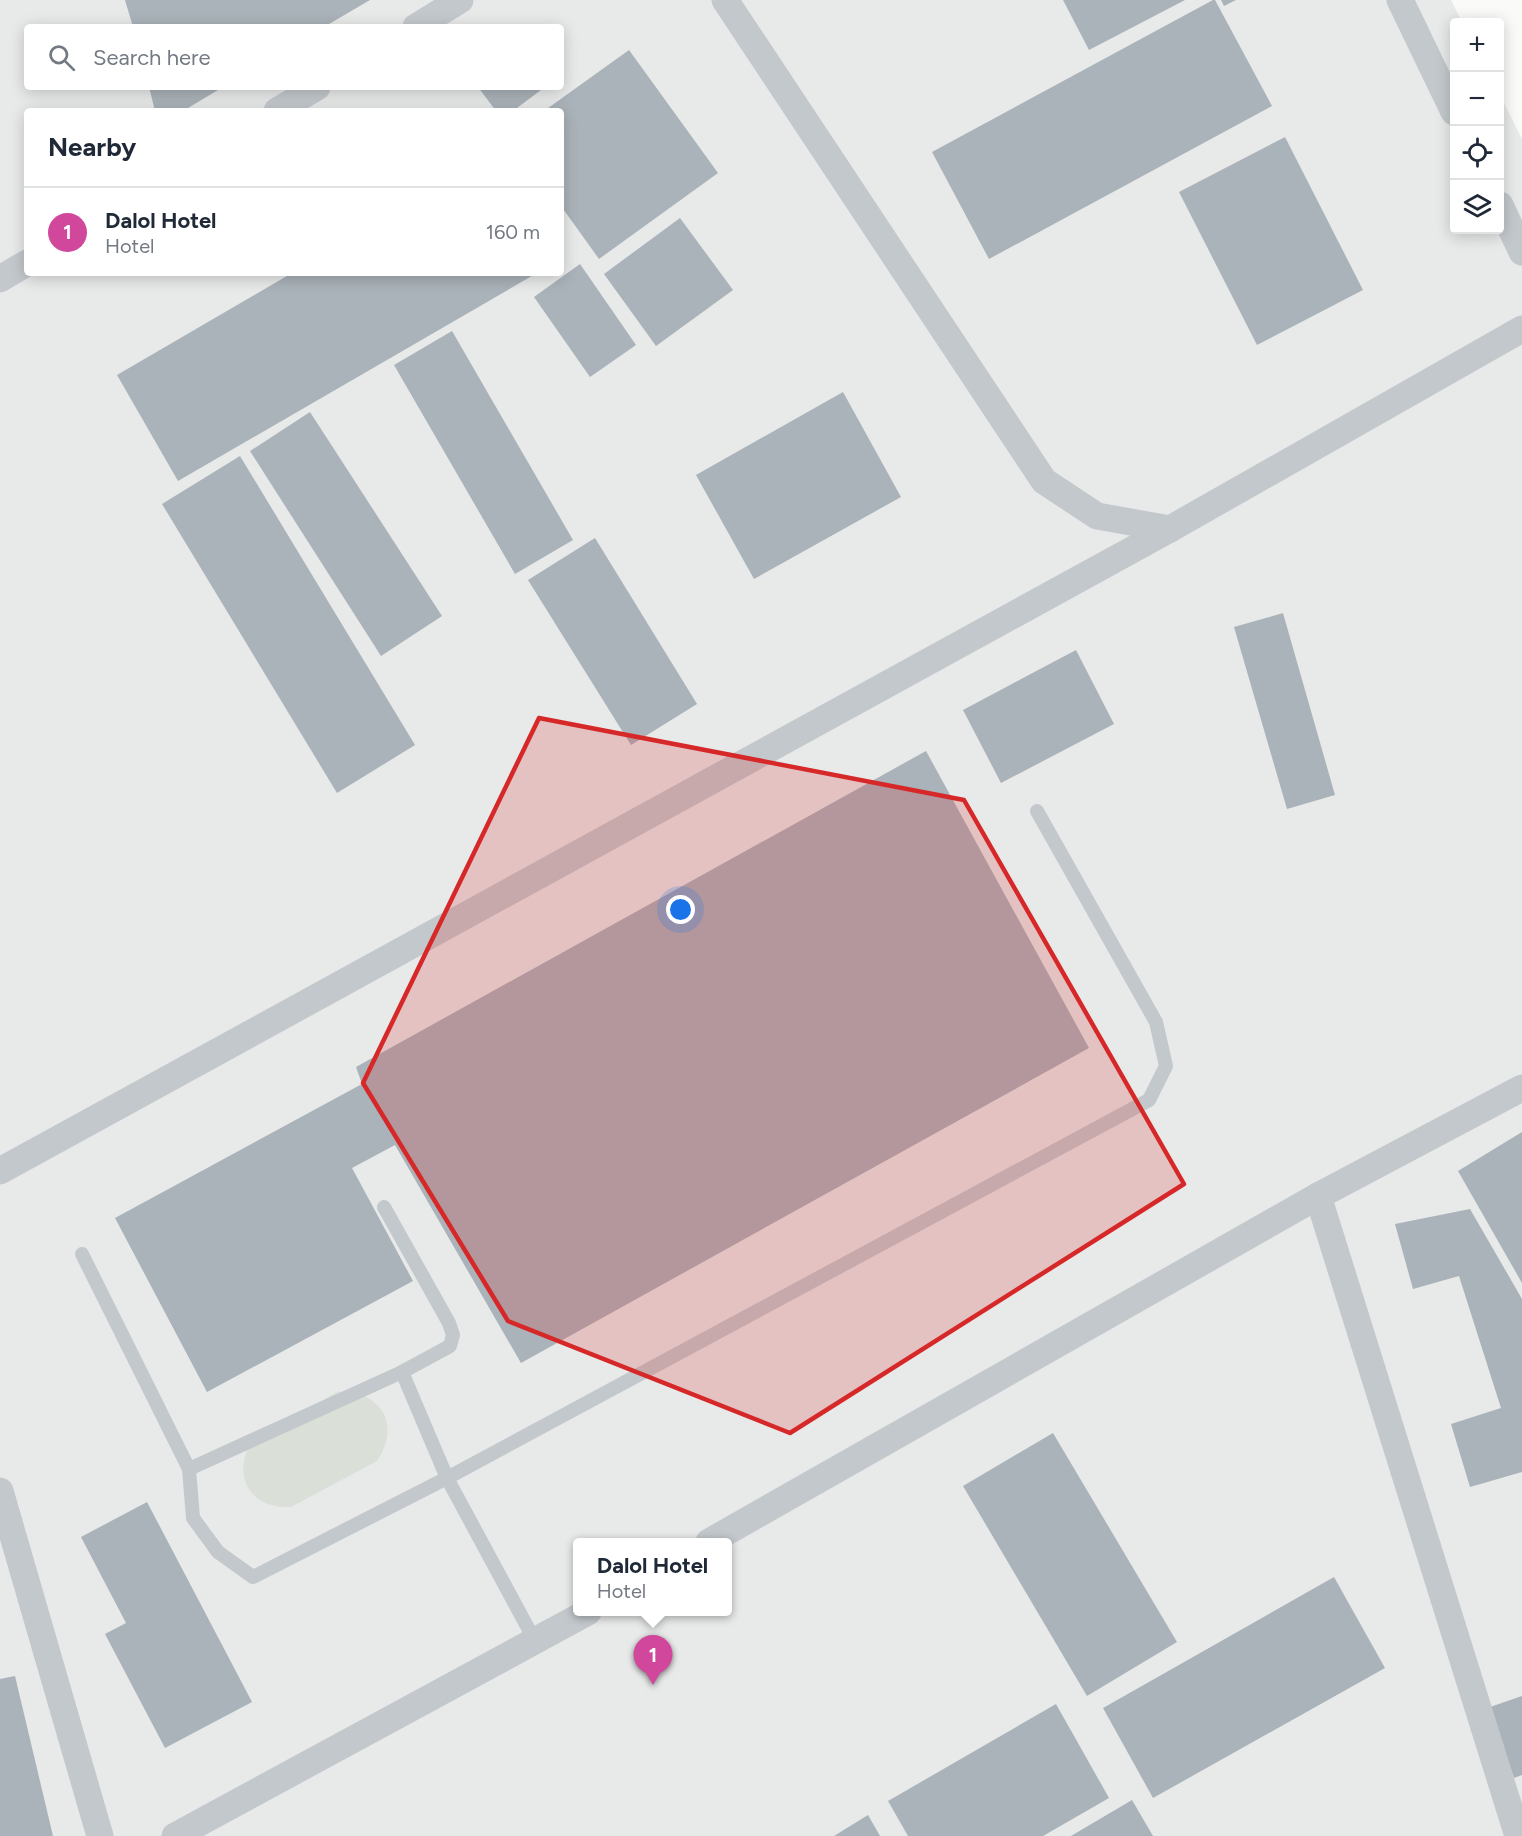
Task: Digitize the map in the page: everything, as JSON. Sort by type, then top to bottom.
[{"type":"street","points":[[421,24],[460,0]]},
{"type":"street","points":[[725,0],[1044,481],[1097,516],[1170,529]]},
{"type":"street","points":[[1400,0],[1450,102]]},
{"type":"street","points":[[282,108],[312,90]]},
{"type":"street","points":[[1504,214],[1522,252]]},
{"type":"street","points":[[0,279],[24,264]]},
{"type":"street","points":[[0,1170],[1170,529],[1522,329]]},
{"type":"street","points":[[716,1538],[1318,1196],[1522,1088]]},
{"type":"street","points":[[1318,1196],[1518,1836]]},
{"type":"street","points":[[0,1491],[100,1836]]},
{"type":"street","points":[[175,1836],[579,1616]]},
{"type":"lane","points":[[82,1254],[189,1469],[193,1518],[218,1552],[253,1576],[447,1478],[1149,1100],[1166,1066],[1156,1022],[1037,811]]},
{"type":"lane","points":[[189,1469],[402,1372],[450,1346],[453,1335],[449,1323],[384,1207]]},
{"type":"lane","points":[[402,1372],[447,1478],[535,1641]]},
{"type":"highlighted area","points":[[539,718],[964,800],[1184,1184],[790,1433],[508,1321],[363,1083]]},
{"type":"shaded area","points":[[0,0],[1451,0],[1460,18],[1450,18],[1450,234],[1504,234],[1504,103],[1522,139],[1522,1836],[0,1836]]},
{"type":"shaded area","points":[[350,1391],[373,1401],[385,1417],[387,1438],[377,1461],[291,1507],[277,1506],[255,1496],[248,1488],[244,1478],[243,1466],[252,1441],[337,1392]]},
{"type":"building","points":[[125,0],[370,0],[329,24],[132,24]]},
{"type":"building","points":[[1063,0],[1185,0],[1089,50]]},
{"type":"building","points":[[1213,0],[1272,106],[989,259],[932,152]]},
{"type":"building","points":[[1221,0],[1236,0],[1224,6]]},
{"type":"building","points":[[629,50],[718,173],[599,259],[564,210],[564,108],[548,108]]},
{"type":"building","points":[[150,90],[218,90],[188,108],[154,108]]},
{"type":"building","points":[[480,90],[541,90],[517,108],[494,108]]},
{"type":"building","points":[[1285,137],[1363,290],[1257,345],[1179,192]]},
{"type":"building","points":[[680,218],[733,290],[656,346],[604,274]]},
{"type":"building","points":[[580,264],[636,345],[590,377],[534,297]]},
{"type":"building","points":[[287,276],[532,276],[178,481],[117,375]]},
{"type":"building","points":[[452,331],[573,540],[515,574],[394,365]]},
{"type":"building","points":[[843,392],[901,497],[754,579],[696,475]]},
{"type":"building","points":[[310,412],[442,616],[381,656],[250,451]]},
{"type":"building","points":[[240,456],[415,745],[337,793],[162,504]]},
{"type":"building","points":[[595,538],[697,704],[631,745],[528,580]]},
{"type":"building","points":[[1283,613],[1335,795],[1287,809],[1234,627]]},
{"type":"building","points":[[1076,650],[1114,724],[1001,783],[963,710]]},
{"type":"building","points":[[926,751],[1089,1048],[521,1363],[395,1145],[352,1168],[413,1281],[207,1392],[115,1218],[362,1084],[356,1067]]},
{"type":"building","points":[[1522,1132],[1522,1283],[1458,1171]]},
{"type":"building","points":[[1470,1209],[1522,1299],[1522,1472],[1470,1487],[1451,1424],[1501,1408],[1459,1276],[1413,1289],[1395,1224]]},
{"type":"building","points":[[1053,1433],[1177,1642],[1087,1696],[963,1486]]},
{"type":"building","points":[[147,1502],[252,1702],[165,1748],[105,1634],[126,1623],[81,1537]]},
{"type":"building","points":[[1334,1577],[1385,1668],[1153,1798],[1103,1708]]},
{"type":"building","points":[[15,1676],[53,1836],[0,1836],[0,1679]]},
{"type":"building","points":[[1522,1696],[1522,1775],[1514,1778],[1490,1707]]},
{"type":"building","points":[[1056,1704],[1109,1798],[1043,1836],[908,1836],[888,1801]]},
{"type":"building","points":[[1132,1800],[1153,1836],[1071,1836]]},
{"type":"building","points":[[868,1815],[880,1836],[834,1836]]},
{"type":"place","name":"Dalol Hotel","points":[[653,1685]]}]
